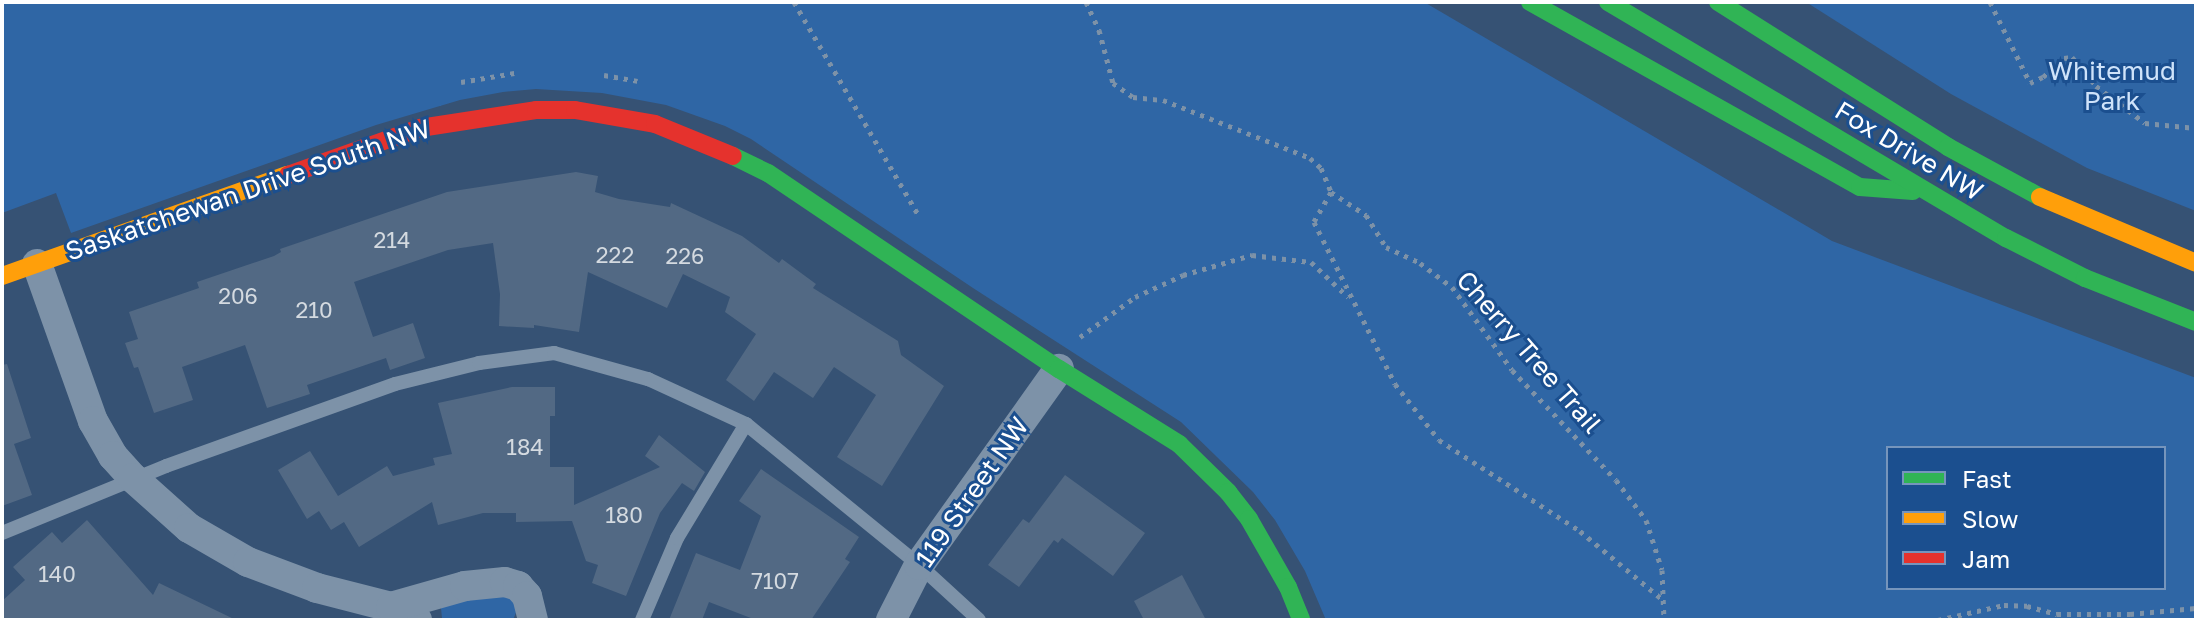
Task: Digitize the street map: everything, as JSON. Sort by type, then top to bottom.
[{"type":"main road","points":[[1530,2],[1860,187],[1926,192]]},
{"type":"main road","name":"Fox Drive NW","points":[[1608,2],[1926,192],[2085,278],[2196,322]]},
{"type":"main road","name":"Fox Drive NW","points":[[1718,2],[1948,147],[2038,196],[2196,263]]},
{"type":"main road","name":"Saskatchewan Drive South NW","points":[[2,276],[420,128],[497,113],[575,110],[655,124],[744,159],[1059,369],[1179,444],[1228,492],[1268,548],[1301,620]]},
{"type":"street","name":"Saskatchewan Drive South NW","points":[[37,264],[93,421],[113,456],[189,528],[248,562],[317,588],[404,614],[465,586],[505,582],[518,586],[527,596],[533,620]]},
{"type":"street","name":"119 Street NW","points":[[891,620],[919,565],[1059,369]]},
{"type":"lane","points":[[2,533],[133,478],[395,384],[479,363],[554,353],[648,379],[746,424],[919,565],[979,620]]},
{"type":"lane","points":[[642,620],[677,538],[746,424]]},
{"type":"path","points":[[794,2],[918,214]]},
{"type":"path","name":"Cherry Tree Trail","points":[[1086,2],[1099,30],[1113,83],[1133,97],[1163,100],[1310,158],[1321,168],[1331,192],[1366,215],[1386,247],[1420,263],[1452,287],[1512,370],[1616,480],[1646,520],[1662,570],[1664,620]]},
{"type":"path","points":[[1990,2],[2030,83],[2043,77],[2064,58],[2072,57],[2096,86],[2145,123],[2196,128]]},
{"type":"path","points":[[452,85],[528,72]]},
{"type":"path","points":[[592,73],[649,83]]},
{"type":"path","points":[[1331,192],[1314,222],[1395,384],[1439,440],[1580,531],[1663,600]]},
{"type":"path","points":[[1080,337],[1135,297],[1183,275],[1252,255],[1311,262],[1351,299]]},
{"type":"path","points":[[1068,329],[1093,346]]},
{"type":"path","points":[[1938,620],[2004,605],[2027,606],[2057,614],[2130,614],[2196,608]]},
{"type":"green space","points":[[2,2],[1424,2],[1832,241],[2196,378],[2196,620],[1326,620],[1305,571],[1275,520],[1253,492],[1181,422],[973,288],[751,139],[725,126],[666,105],[602,93],[536,89],[460,100],[376,125],[71,233],[56,193],[2,213]]},
{"type":"green space","name":"Whitemud Park","points":[[1806,2],[2196,2],[2196,211],[2087,168],[1951,94]]},
{"type":"green space","points":[[490,591],[510,595],[517,610],[513,620],[442,618],[441,608]]},
{"type":"building","points":[[576,172],[598,176],[595,192],[670,207],[671,203],[742,236],[779,263],[782,259],[816,284],[813,288],[898,341],[901,355],[944,386],[882,486],[837,457],[876,395],[834,367],[813,398],[774,372],[754,401],[726,380],[756,334],[725,312],[730,297],[683,274],[667,308],[588,272],[579,332],[534,325],[534,328],[499,326],[500,294],[493,243],[448,250],[354,282],[373,337],[413,323],[425,358],[390,370],[386,358],[307,385],[310,394],[267,408],[245,345],[182,367],[193,400],[154,413],[138,367],[134,368],[125,343],[138,339],[129,312],[199,288],[197,282],[274,256],[281,252],[280,249],[447,192]]},
{"type":"building","points":[[7,364],[31,438],[14,444],[32,495],[2,506],[2,365]]},
{"type":"building","points":[[512,387],[555,387],[555,416],[550,416],[550,467],[574,467],[574,505],[660,467],[645,456],[659,435],[705,472],[694,491],[682,483],[660,513],[626,596],[592,583],[598,565],[586,561],[572,521],[516,522],[516,513],[483,513],[438,525],[432,502],[359,547],[344,522],[331,530],[319,511],[307,519],[278,470],[310,451],[338,496],[387,466],[393,476],[435,465],[433,458],[452,454],[438,403]]},
{"type":"building","points":[[761,469],[859,537],[845,559],[850,562],[811,620],[756,620],[709,602],[702,620],[669,620],[696,553],[740,570],[761,516],[739,501]]},
{"type":"building","points":[[1065,475],[1145,533],[1113,576],[1062,538],[1058,543],[1054,540],[1019,587],[988,565],[1023,519],[1029,523]]},
{"type":"building","points":[[87,520],[153,595],[159,583],[236,620],[2,620],[2,601],[25,580],[13,567],[52,532],[62,543]]},
{"type":"building","points":[[1182,575],[1206,620],[1144,620],[1134,601]]},
{"type":"traffic: fast","points":[[1530,2],[1860,187],[1913,191]]},
{"type":"traffic: fast","points":[[1608,2],[2006,238],[2085,278],[2196,322]]},
{"type":"traffic: fast","points":[[1718,2],[1948,147],[2040,197]]},
{"type":"traffic: fast","points":[[733,156],[768,173],[1059,369],[1179,444],[1228,492],[1249,519],[1288,587],[1301,620]]},
{"type":"traffic: slow","points":[[2,276],[288,175]]},
{"type":"traffic: slow","points":[[2040,197],[2196,263]]},
{"type":"traffic: jam","points":[[288,175],[420,128],[536,110],[575,110],[655,124],[733,156]]}]
